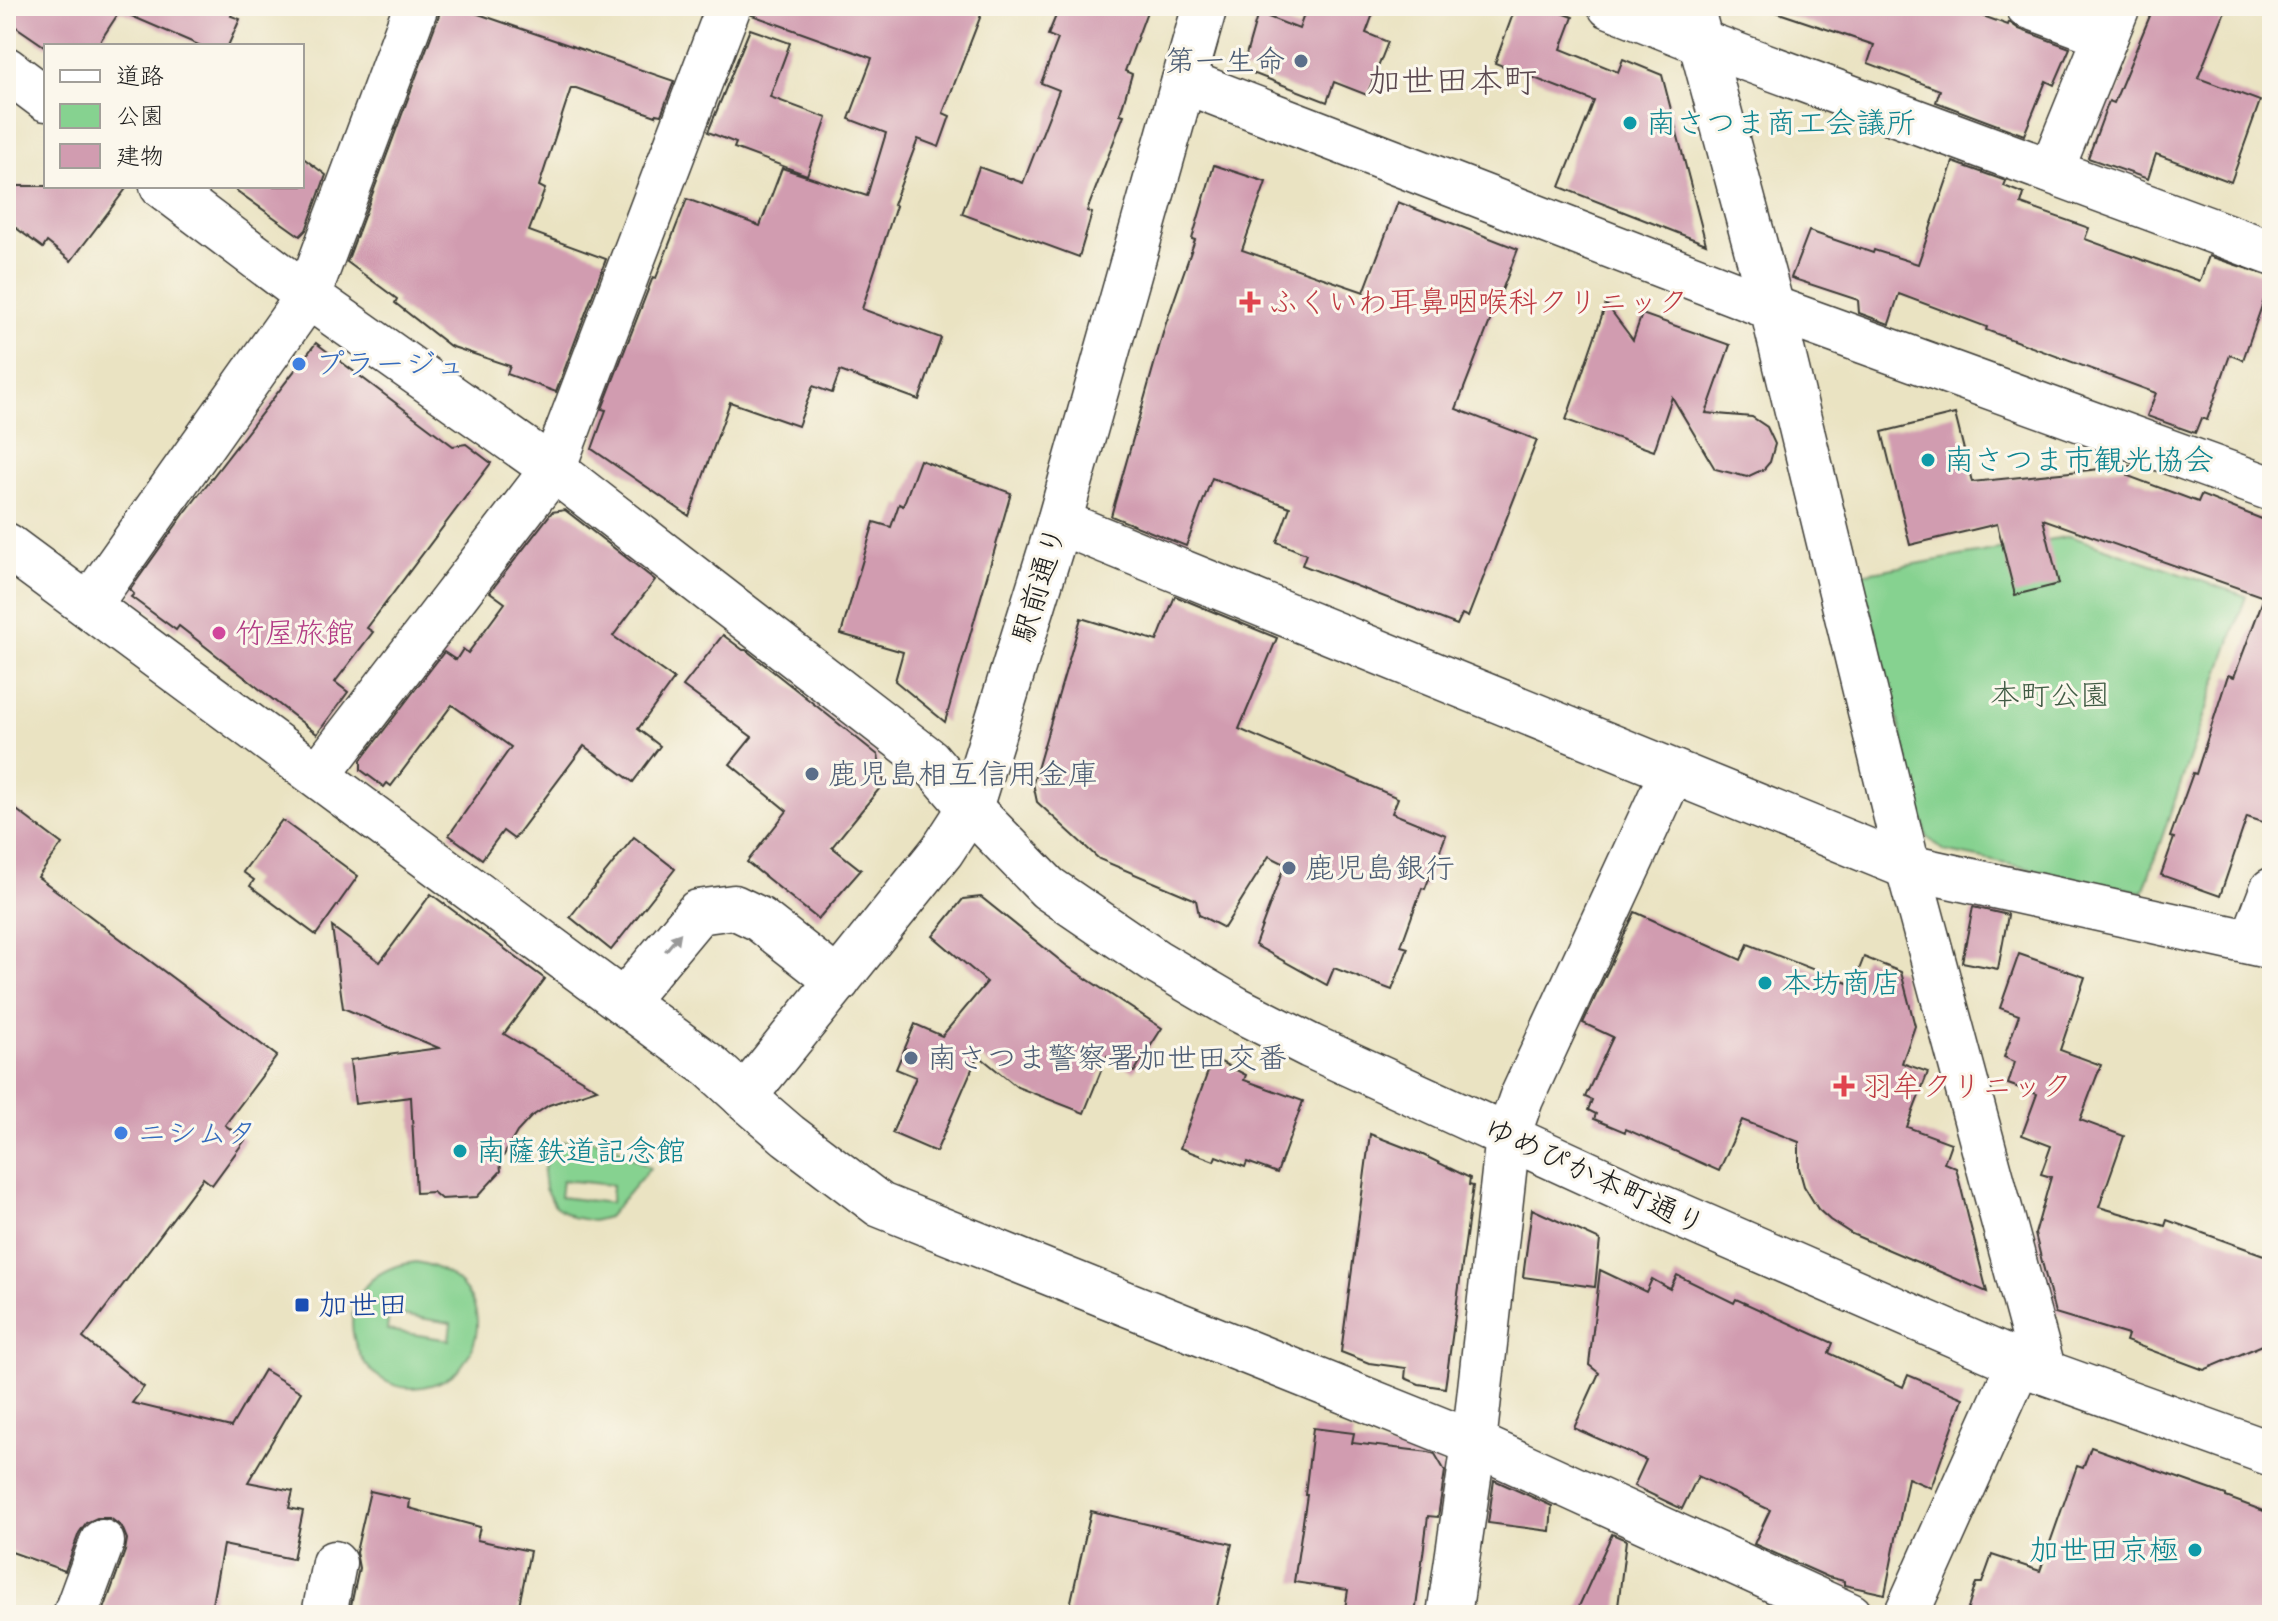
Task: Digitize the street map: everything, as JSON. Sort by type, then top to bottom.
[{"type":"street","points":[[89,605],[308,296],[416,6]]},
{"type":"street","points":[[319,774],[553,469],[729,6]]},
{"type":"street","name":"駅前通り","points":[[744,1097],[942,851],[970,808],[1059,522],[1205,6]]},
{"type":"street","points":[[1610,6],[1696,24],[2051,171],[2272,253]]},
{"type":"street","points":[[2028,6],[2112,20],[2051,171]]},
{"type":"street","points":[[1696,24],[1772,308],[2031,1368],[1906,1615]]},
{"type":"street","points":[[6,69],[44,98]]},
{"type":"street","points":[[1184,81],[1772,308],[2272,489]]},
{"type":"street","name":"ゆめぴか本町通り","points":[[165,188],[308,296],[553,469],[929,760],[970,808],[1048,888],[1155,961],[1235,1008],[1310,1046],[1661,1207],[2031,1368],[2272,1454]]},
{"type":"street","points":[[1059,522],[1908,867],[2262,944],[2272,890]]},
{"type":"street","points":[[6,545],[710,1066],[788,1135],[880,1205],[1474,1443],[1850,1615]]},
{"type":"street","points":[[1449,1615],[1474,1443],[1508,1136],[1521,1099],[1672,772]]},
{"type":"street","points":[[623,1002],[698,912],[734,907],[759,919],[838,981]]},
{"type":"street","points":[[75,1615],[102,1542]]},
{"type":"street","points":[[324,1615],[334,1563]]},
{"type":"green space","name":"本町公園","points":[[2070,536],[2246,596],[2143,892],[1944,851],[1927,837],[1861,574]]},
{"type":"green space","points":[[589,1139],[614,1146],[650,1168],[608,1217],[593,1221],[572,1217],[555,1206],[545,1189],[543,1172],[548,1156],[562,1142]],"holes":[[[562,1180],[612,1185],[611,1203],[560,1197]]]},
{"type":"green space","points":[[416,1262],[434,1267],[461,1285],[470,1298],[476,1312],[474,1344],[462,1366],[450,1376],[431,1385],[403,1387],[380,1378],[363,1360],[354,1337],[353,1313],[362,1290],[383,1272]],"holes":[[[389,1313],[451,1323],[449,1340],[387,1330]]]},
{"type":"building","points":[[6,6],[235,6],[231,16],[240,19],[229,44],[196,44],[120,11],[98,44],[44,46],[6,20]]},
{"type":"building","points":[[440,6],[455,6],[674,81],[661,115],[656,116],[571,88],[539,186],[545,189],[529,231],[606,259],[556,392],[507,374],[510,366],[450,346],[395,303],[397,299],[347,262]]},
{"type":"building","points":[[753,6],[957,6],[981,15],[943,113],[950,116],[939,147],[918,139],[893,205],[896,206],[862,309],[941,338],[919,400],[840,371],[832,393],[813,386],[798,426],[730,402],[689,516],[592,449],[606,410],[602,409],[687,199],[760,226],[782,168],[867,196],[886,133],[849,119],[872,58],[752,15]]},
{"type":"building","points":[[1060,6],[1149,6],[1125,71],[1132,74],[1120,114],[1124,115],[1087,211],[1092,213],[1079,257],[962,214],[979,167],[1023,183],[1059,90],[1041,83],[1058,39],[1048,35]]},
{"type":"building","name":"第一生命","points":[[1307,6],[1376,6],[1366,33],[1388,42],[1367,95],[1334,82],[1327,102],[1242,69],[1258,13],[1299,29]]},
{"type":"building","name":"南さつま商工会議所","points":[[1516,6],[1544,6],[1573,17],[1561,49],[1618,72],[1623,59],[1662,75],[1706,244],[1560,187],[1594,101],[1495,63]]},
{"type":"building","points":[[1777,6],[1955,6],[2008,25],[2009,22],[2019,29],[2070,48],[2054,85],[2046,81],[2024,135],[1936,102],[1940,90],[1868,63],[1874,45],[1776,12]]},
{"type":"building","points":[[2154,6],[2227,6],[2198,78],[2260,101],[2231,182],[2156,154],[2148,179],[2088,158],[2109,101],[2114,103]]},
{"type":"building","points":[[750,29],[790,43],[770,97],[827,118],[807,175],[734,148],[736,143],[708,132]]},
{"type":"building","points":[[304,158],[326,175],[306,230],[300,236],[233,188],[304,188]]},
{"type":"building","points":[[1953,162],[2006,181],[2004,186],[2024,194],[2021,204],[2089,228],[2085,239],[2200,281],[2209,256],[2272,277],[2243,360],[2230,355],[2207,420],[2201,418],[2195,433],[2147,416],[2156,393],[1986,330],[1987,327],[1899,294],[1889,324],[1859,313],[1858,300],[1791,278],[1809,231],[1873,253],[1874,250],[1918,264]]},
{"type":"building","points":[[1214,165],[1266,182],[1242,250],[1364,292],[1398,202],[1518,249],[1456,409],[1537,440],[1468,617],[1462,614],[1457,625],[1302,565],[1306,554],[1277,542],[1290,507],[1212,478],[1186,546],[1111,516],[1165,326],[1195,240],[1192,239]]},
{"type":"building","points":[[6,186],[126,188],[71,261],[47,242],[43,248],[16,228],[6,228]]},
{"type":"building","points":[[1606,304],[1633,340],[1642,314],[1730,345],[1706,413],[1752,417],[1767,427],[1775,444],[1770,462],[1764,469],[1747,477],[1715,469],[1672,397],[1654,451],[1566,420]]},
{"type":"building","points":[[316,343],[453,446],[466,444],[491,463],[367,628],[373,632],[335,682],[348,692],[317,734],[179,626],[176,630],[131,597],[134,594],[130,590],[184,514]]},
{"type":"building","points":[[1955,414],[1972,482],[2131,466],[2128,476],[2198,502],[2201,495],[2272,523],[2272,825],[2247,817],[2220,896],[2161,875],[2174,838],[2170,837],[2193,773],[2196,774],[2228,675],[2234,677],[2264,597],[2043,519],[2059,584],[2015,595],[1997,524],[1910,545],[1882,432]]},
{"type":"building","points":[[920,460],[1011,493],[945,722],[895,681],[903,652],[841,634],[874,522],[891,527],[899,504],[903,506]]},
{"type":"building","points":[[565,510],[655,580],[613,636],[674,679],[638,729],[660,746],[633,782],[584,746],[514,839],[503,831],[482,859],[449,835],[511,747],[452,705],[391,786],[387,783],[384,787],[361,770],[361,760],[444,652],[456,660],[463,649],[468,653],[505,603],[490,592],[552,512]]},
{"type":"building","points":[[1175,596],[1277,638],[1239,729],[1398,798],[1392,813],[1446,835],[1401,946],[1408,948],[1392,990],[1334,968],[1327,985],[1255,945],[1285,864],[1269,856],[1224,928],[1199,915],[1196,900],[1099,859],[1037,802],[1033,783],[1081,618],[1157,641]]},
{"type":"building","points":[[723,635],[878,755],[884,783],[832,847],[861,870],[818,919],[747,862],[787,811],[730,764],[752,737],[683,686]]},
{"type":"building","points":[[6,802],[62,844],[38,877],[277,1056],[225,1125],[245,1140],[212,1185],[203,1178],[83,1338],[144,1387],[132,1403],[231,1427],[264,1370],[301,1392],[248,1482],[293,1491],[289,1508],[303,1511],[293,1559],[223,1545],[210,1615],[102,1615],[127,1539],[122,1527],[110,1518],[97,1518],[86,1523],[79,1533],[65,1571],[6,1550]]},
{"type":"building","points":[[282,820],[358,876],[316,935],[250,886],[254,880],[243,872]]},
{"type":"building","points":[[634,837],[675,869],[611,950],[570,917]]},
{"type":"building","points":[[431,894],[545,979],[504,1034],[597,1089],[549,1105],[531,1117],[517,1132],[500,1162],[501,1171],[477,1197],[441,1199],[433,1192],[416,1193],[411,1097],[355,1104],[350,1060],[439,1048],[343,1008],[332,927],[380,962]]},
{"type":"building","points":[[981,897],[1067,966],[1162,1028],[1134,1072],[1107,1056],[1084,1113],[1017,1087],[978,1055],[936,1152],[892,1133],[916,1077],[896,1069],[915,1024],[942,1036],[987,982],[933,936],[963,899]]},
{"type":"building","points":[[1973,907],[2008,915],[1998,969],[1962,962]]},
{"type":"building","points":[[1635,912],[1741,960],[1748,944],[1853,985],[1864,957],[1901,972],[1915,1026],[1902,1063],[1928,1072],[1907,1127],[1951,1143],[1944,1163],[1956,1168],[1987,1292],[1852,1234],[1830,1220],[1818,1209],[1804,1186],[1799,1168],[1799,1142],[1742,1120],[1719,1171],[1626,1129],[1625,1132],[1594,1119],[1596,1114],[1588,1110],[1592,1100],[1585,1097],[1613,1037],[1583,1023]]},
{"type":"building","points":[[2019,954],[2085,977],[2060,1050],[2101,1065],[2080,1120],[2124,1136],[2099,1207],[2165,1226],[2167,1220],[2272,1258],[2272,1341],[2204,1370],[2126,1341],[2128,1335],[2055,1313],[2035,1234],[2051,1177],[2041,1174],[2051,1146],[2022,1135],[2037,1094],[2008,1084],[2015,1062],[2004,1057],[2019,1015],[2000,1008]]},
{"type":"building","points":[[1213,1058],[1246,1075],[1244,1080],[1303,1101],[1277,1173],[1247,1162],[1245,1167],[1216,1156],[1214,1161],[1180,1148]]},
{"type":"building","points":[[1370,1134],[1470,1178],[1469,1185],[1473,1186],[1445,1388],[1419,1384],[1405,1378],[1406,1368],[1369,1363],[1341,1352]]},
{"type":"building","points":[[1532,1209],[1600,1240],[1595,1287],[1523,1277]]},
{"type":"building","points":[[1600,1270],[1646,1292],[1652,1279],[1670,1289],[1677,1275],[1734,1303],[1736,1299],[1833,1343],[1829,1353],[1903,1387],[1908,1375],[1963,1398],[1931,1488],[1908,1478],[1885,1594],[1844,1585],[1844,1581],[1754,1544],[1770,1510],[1698,1476],[1682,1509],[1634,1486],[1646,1460],[1574,1428],[1599,1373],[1589,1365]]},
{"type":"building","points":[[1313,1428],[1354,1433],[1352,1443],[1429,1452],[1435,1454],[1445,1471],[1438,1517],[1428,1516],[1415,1615],[1344,1615],[1348,1590],[1294,1582]]},
{"type":"building","points":[[2091,1447],[2272,1514],[2272,1615],[1966,1615],[1976,1583],[1982,1583],[1992,1555],[2040,1571],[2077,1466],[2083,1468]]},
{"type":"building","points":[[1494,1480],[1552,1506],[1550,1531],[1488,1523]]},
{"type":"building","points":[[370,1491],[410,1500],[409,1508],[480,1527],[477,1540],[530,1551],[517,1615],[349,1615],[359,1568],[356,1552]]},
{"type":"building","points":[[1091,1511],[1232,1544],[1215,1615],[1068,1615]]},
{"type":"building","points":[[1612,1534],[1626,1540],[1617,1615],[1575,1615]]},
{"type":"place","name":"第一生命","points":[[1301,61]]},
{"type":"place","name":"南さつま商工会議所","points":[[1630,123]]},
{"type":"place","name":"ふくいわ耳鼻咽喉科クリニック","points":[[1250,302]]},
{"type":"place","name":"プラージュ","points":[[299,364]]},
{"type":"place","name":"南さつま市観光協会","points":[[1928,460]]},
{"type":"place","name":"竹屋旅館","points":[[219,633]]},
{"type":"place","name":"鹿児島相互信用金庫","points":[[812,774]]},
{"type":"place","name":"鹿児島銀行","points":[[1289,868]]},
{"type":"place","name":"本坊商店","points":[[1765,983]]},
{"type":"place","name":"南さつま警察署加世田交番","points":[[911,1058]]},
{"type":"place","name":"羽牟クリニック","points":[[1844,1086]]},
{"type":"place","name":"ニシムタ","points":[[121,1133]]},
{"type":"place","name":"南薩鉄道記念館","points":[[460,1151]]},
{"type":"place","name":"加世田","points":[[302,1305]]},
{"type":"place","name":"加世田京極","points":[[2195,1550]]},
{"type":"district","name":"加世田本町","points":[[1452,81]]}]
